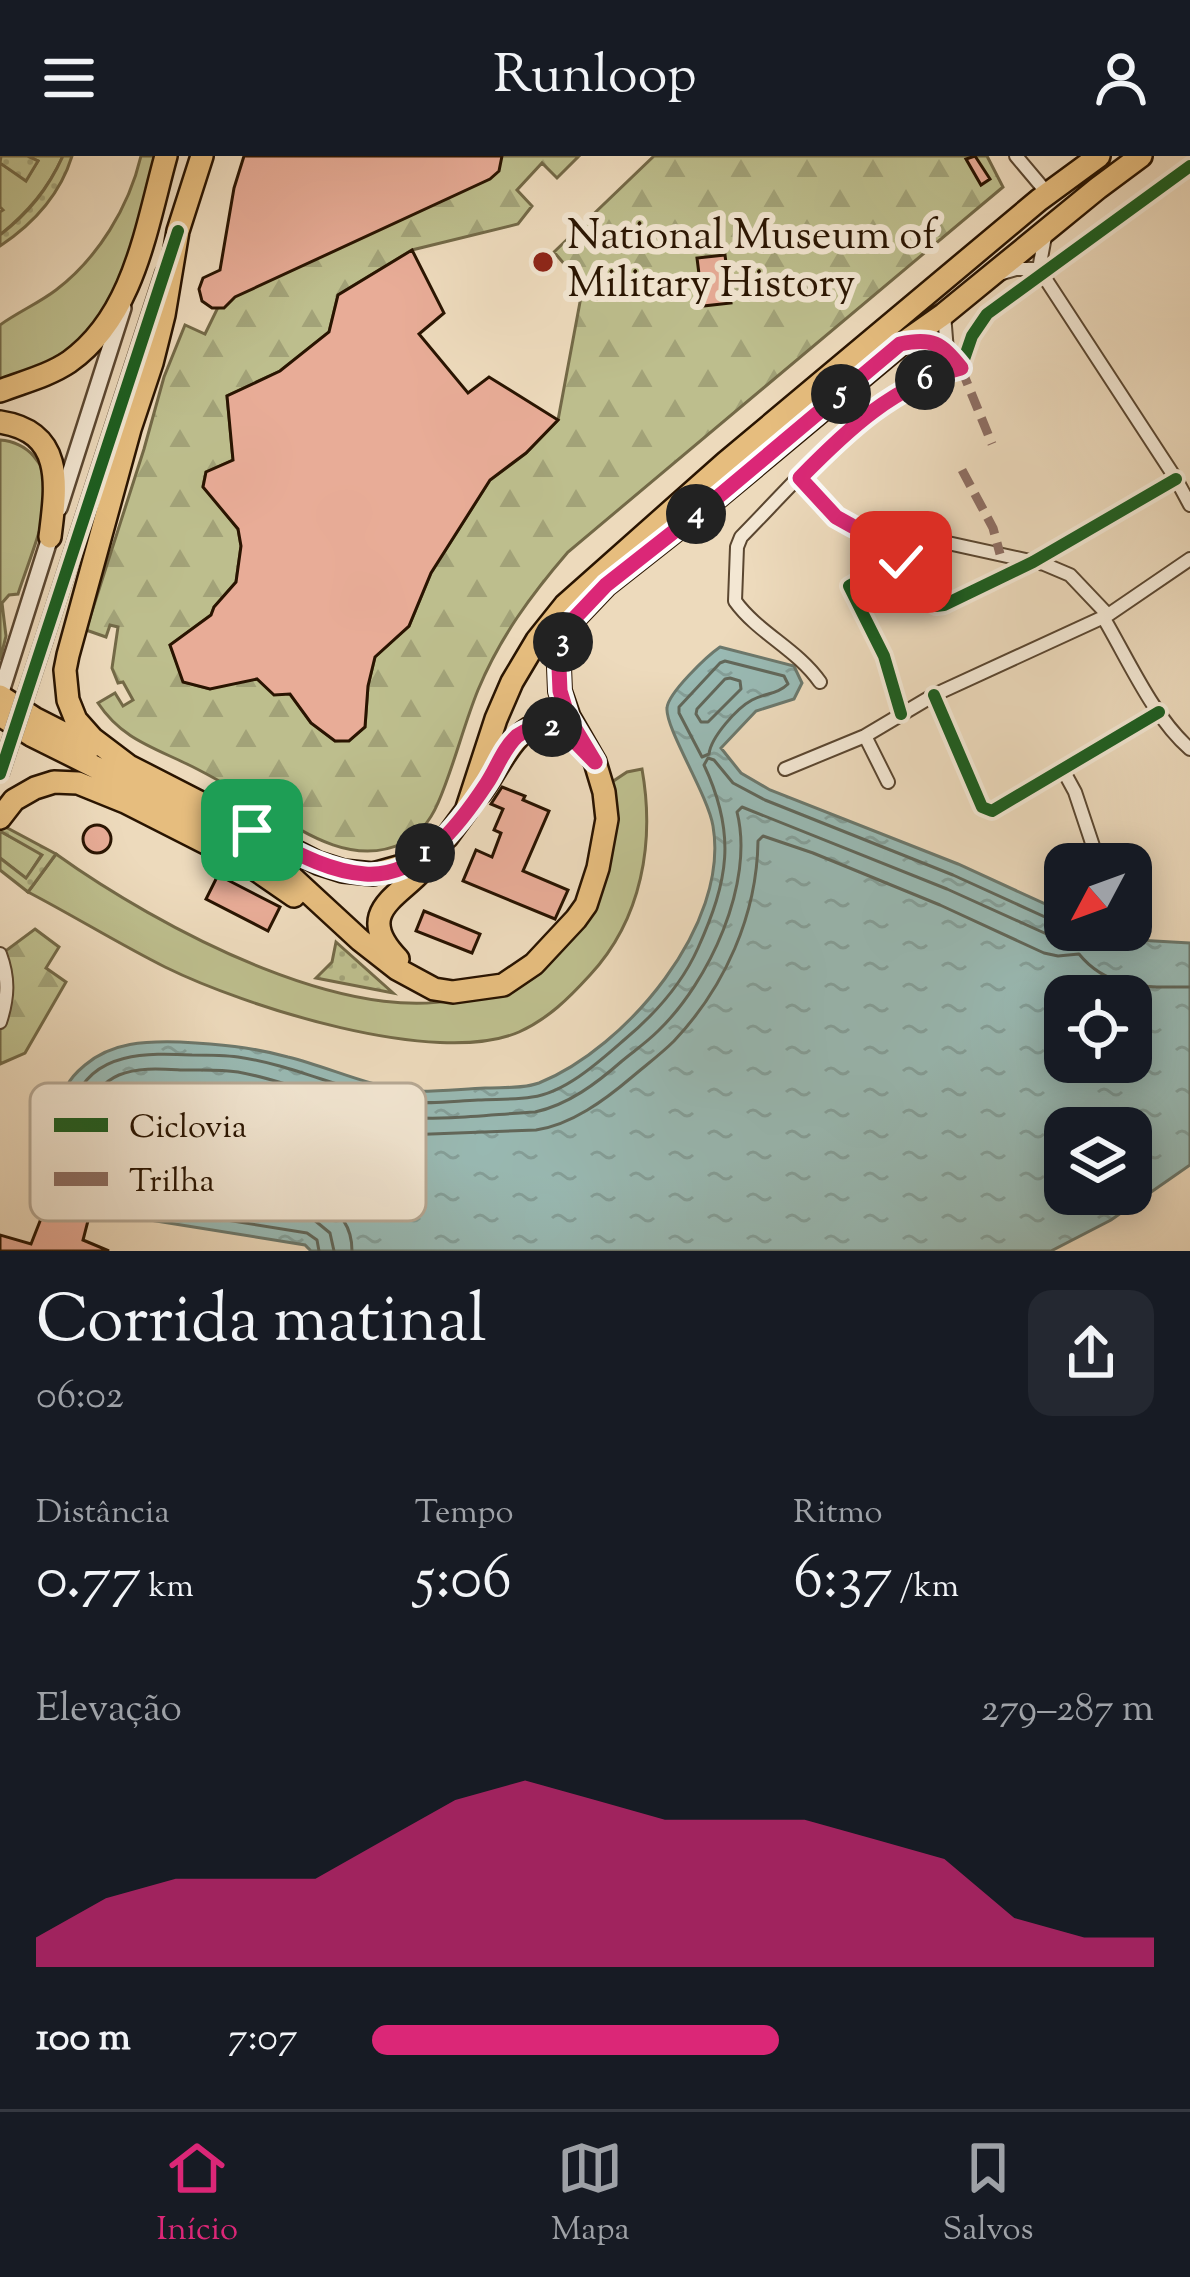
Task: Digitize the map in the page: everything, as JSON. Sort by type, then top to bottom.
[{"type":"main road","points":[[0,391],[51,372],[79,354],[100,332],[131,282],[166,156]]},
{"type":"main road","points":[[129,766],[76,720],[65,670],[160,331],[178,232],[202,156]]},
{"type":"main road","points":[[466,811],[512,682],[565,605],[724,463],[1099,156]]},
{"type":"main road","points":[[0,818],[20,796],[54,782],[78,783],[249,865],[413,985],[468,992],[503,985],[534,964],[586,905],[607,819],[595,762],[568,717],[560,691],[559,667],[569,624],[606,585],[900,344],[1141,156]]},
{"type":"main road","points":[[0,422],[34,437],[52,460],[56,482],[50,537]]},
{"type":"main road","points":[[0,695],[34,718],[252,830],[343,871],[373,874],[400,868],[447,837]]},
{"type":"main road","points":[[0,715],[235,837],[283,869],[397,969],[434,989]]},
{"type":"main road","points":[[434,989],[392,953],[379,932],[386,902],[425,869],[519,735],[531,728],[562,728],[595,762]]},
{"type":"street","points":[[1016,156],[1048,194]]},
{"type":"street","points":[[961,368],[972,336],[987,314],[1190,166]]},
{"type":"street","points":[[1046,230],[1040,271],[1183,485],[1190,505]]},
{"type":"street","points":[[0,774],[178,232]]},
{"type":"street","points":[[991,276],[1016,269],[1040,271]]},
{"type":"street","points":[[0,695],[131,282]]},
{"type":"street","points":[[944,314],[947,351]]},
{"type":"street","points":[[900,344],[931,342],[947,351],[961,368]]},
{"type":"street","points":[[820,682],[735,601],[741,537],[868,413],[919,383],[961,368]]},
{"type":"street","points":[[800,478],[836,517],[854,527],[1033,562],[1070,575],[1106,616],[1159,712],[1190,749]]},
{"type":"street","points":[[900,534],[898,557],[929,602],[944,605],[1183,485]]},
{"type":"street","points":[[898,557],[849,586],[884,656],[902,714]]},
{"type":"street","points":[[785,769],[865,736],[934,694],[1106,616],[1190,559]]},
{"type":"street","points":[[934,694],[982,807],[992,811],[1159,712]]},
{"type":"street","points":[[865,736],[888,782]]},
{"type":"street","points":[[1064,770],[1093,843]]},
{"type":"street","points":[[0,954],[8,986],[0,1022]]},
{"type":"green space","points":[[1,156],[38,161],[26,181],[0,163]]},
{"type":"green space","points":[[27,156],[63,156],[36,199],[0,235],[0,163],[26,180],[38,161]]},
{"type":"green space","points":[[63,156],[72,156],[53,196],[0,246],[0,235],[37,200]]},
{"type":"green space","points":[[141,156],[157,156],[118,283],[93,330],[70,353],[0,385],[0,325],[56,290],[85,263],[120,212]]},
{"type":"green space","points":[[484,156],[579,156],[557,178],[542,163],[517,190],[532,206],[518,224],[412,250],[338,295],[329,332],[280,371],[227,396],[233,460],[206,472],[203,486],[238,529],[241,546],[236,582],[211,615],[170,645],[184,682],[210,689],[240,678],[262,680],[290,694],[311,723],[335,741],[349,740],[365,727],[375,657],[409,626],[431,573],[490,480],[558,420],[583,286],[554,252],[654,156],[987,156],[1003,187],[568,552],[496,652],[428,821],[409,840],[383,850],[343,848],[305,832],[117,725],[98,703],[115,693],[123,706],[133,700],[112,668],[118,627],[110,625],[106,637],[86,630],[164,377],[185,325],[205,334],[223,297]]},
{"type":"green space","points":[[0,440],[34,456],[48,491],[18,594],[2,603],[6,636],[0,660]]},
{"type":"green space","points":[[642,769],[645,851],[633,904],[608,953],[539,1021],[519,1032],[483,1041],[391,1038],[242,999],[165,967],[28,892],[56,854],[147,912],[263,968],[324,989],[384,1001],[439,1002],[492,987],[586,905],[603,788],[627,772]]},
{"type":"green space","points":[[0,824],[56,854],[28,892],[0,870],[0,858],[26,878],[42,855],[0,831]]},
{"type":"green space","points":[[0,831],[42,854],[26,879],[0,858]]},
{"type":"green space","points":[[35,929],[59,947],[46,968],[66,982],[25,1053],[0,1064],[5,1005],[0,955]]},
{"type":"green space","points":[[336,942],[393,993],[316,978],[332,962]]},
{"type":"water","points":[[720,647],[794,666],[802,683],[794,699],[756,711],[721,748],[741,773],[770,790],[1044,903],[1044,951],[1152,951],[1152,941],[1190,943],[1190,1165],[1152,1191],[1152,1107],[1044,1107],[1044,1215],[1118,1215],[1051,1251],[311,1251],[305,1245],[156,1221],[426,1221],[426,1091],[539,1083],[572,1066],[637,1012],[688,942],[705,903],[714,864],[713,826],[668,718],[669,701]]},
{"type":"water","points":[[180,1042],[275,1054],[374,1083],[68,1083],[95,1057],[130,1044]]},
{"type":"building","points":[[244,156],[502,156],[499,171],[490,179],[235,297],[224,308],[212,308],[202,301],[199,289],[203,278],[220,270]]},
{"type":"building","points":[[975,156],[990,179],[981,185],[966,159]]},
{"type":"building","points":[[412,250],[444,313],[419,334],[468,393],[489,377],[558,420],[490,480],[431,573],[409,626],[375,657],[365,727],[349,741],[335,741],[311,723],[290,694],[274,695],[257,679],[210,689],[183,682],[170,645],[211,615],[236,582],[241,546],[238,529],[203,487],[206,472],[233,460],[227,396],[280,371],[329,332],[338,295]]},
{"type":"building","points":[[725,255],[731,303],[703,306],[697,258]]},
{"type":"building","points":[[502,787],[549,811],[523,871],[568,890],[555,919],[463,881],[476,850],[492,857],[501,833],[494,830],[503,809],[491,804]]},
{"type":"building","points":[[97,825],[107,829],[111,839],[107,849],[97,853],[87,849],[83,839],[87,829]]},
{"type":"building","points":[[218,875],[280,907],[268,931],[206,899]]},
{"type":"building","points":[[424,911],[480,934],[472,953],[416,931]]},
{"type":"building","points":[[40,1221],[88,1221],[83,1240],[109,1251],[0,1251],[0,1235],[31,1244]]},
{"type":"marked path","points":[[961,368],[992,444]]},
{"type":"marked path","points":[[962,470],[993,528],[1000,554]]},
{"type":"cycle path","points":[[961,368],[972,336],[987,314],[1190,166]]},
{"type":"cycle path","points":[[0,774],[178,231]]},
{"type":"cycle path","points":[[901,714],[884,656],[849,586],[898,558],[929,602],[944,605],[1033,562],[1176,479]]},
{"type":"cycle path","points":[[934,695],[982,807],[992,811],[1159,712]]},
{"type":"place","name":"National Museum of Military History","points":[[543,262]]},
{"type":"route","points":[[252,830],[333,868],[373,874],[412,863],[447,837],[488,782],[505,750],[531,728],[562,728],[595,762],[568,717],[560,691],[559,667],[569,624],[606,585],[900,344],[919,340],[947,351],[961,368],[919,383],[868,413],[800,478],[836,517],[854,527],[900,534],[901,562]]}]
